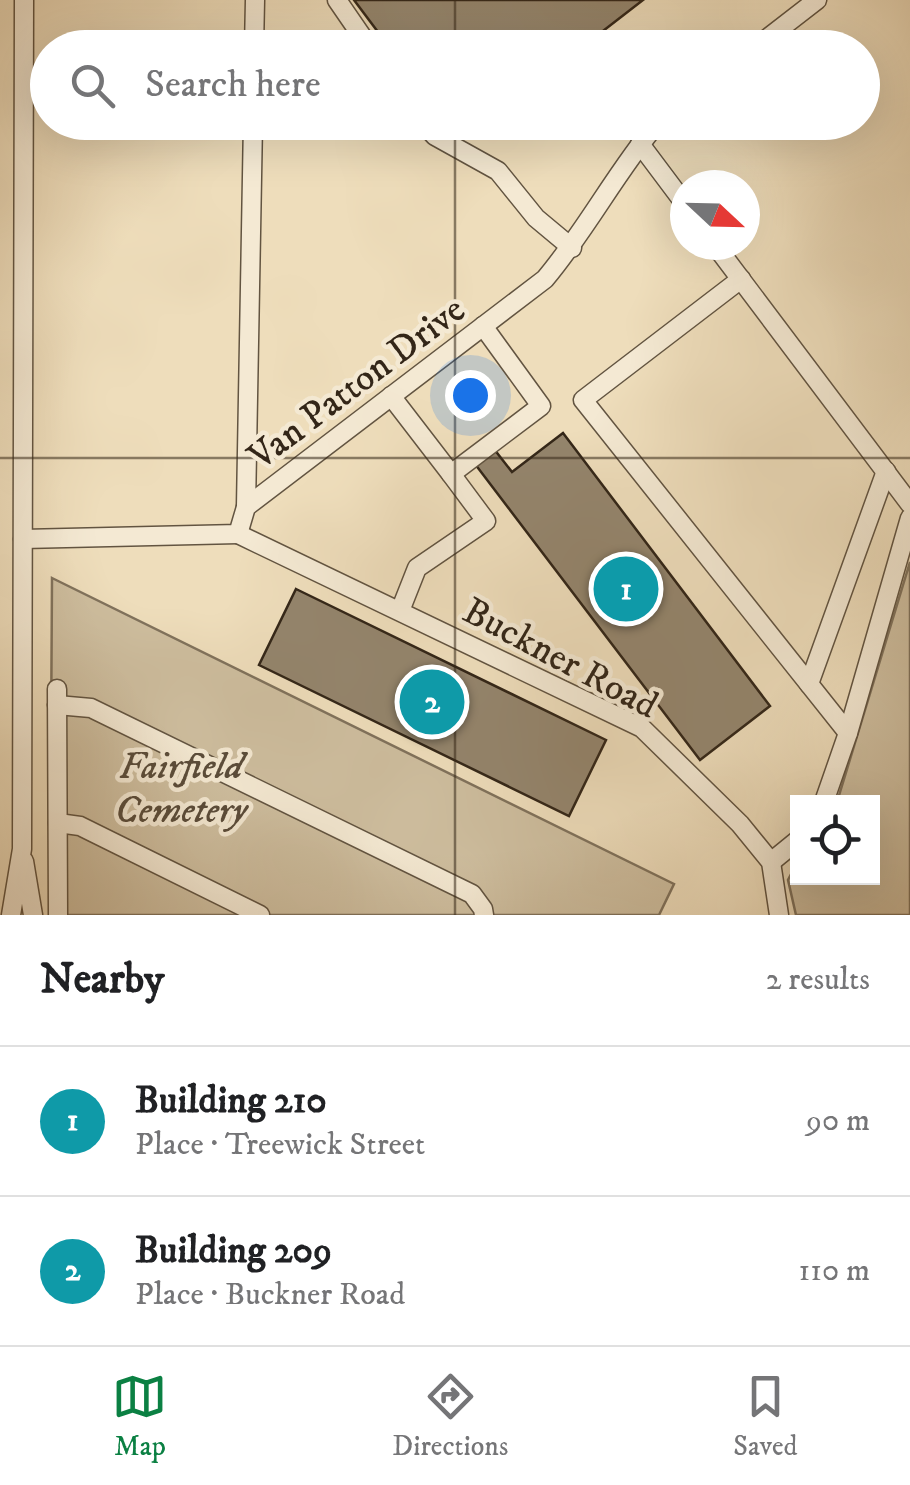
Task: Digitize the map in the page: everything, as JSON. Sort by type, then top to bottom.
[{"type":"street","points":[[24,0],[22,849],[33,915]]},
{"type":"street","points":[[254,30],[255,0]]},
{"type":"street","points":[[338,0],[358,30]]},
{"type":"street","points":[[779,30],[818,0]]},
{"type":"street","points":[[246,507],[253,140]]},
{"type":"street","points":[[442,140],[498,172],[536,218],[572,248]]},
{"type":"street","name":"Van Patton Drive","points":[[238,534],[246,507],[545,278],[572,248],[643,140]]},
{"type":"street","points":[[640,144],[670,184]]},
{"type":"street","points":[[727,260],[910,504]]},
{"type":"street","points":[[741,279],[583,400],[848,733]]},
{"type":"street","points":[[450,474],[541,406],[483,326]]},
{"type":"street","points":[[391,396],[486,521],[417,568],[400,611]]},
{"type":"street","points":[[809,684],[886,471]]},
{"type":"street","points":[[826,795],[910,518]]},
{"type":"street","points":[[23,538],[238,534]]},
{"type":"street","name":"Buckner Road","points":[[238,534],[642,728],[740,824],[771,862]]},
{"type":"street","points":[[58,915],[57,697],[92,708],[472,894],[484,908],[484,915]]},
{"type":"street","points":[[58,823],[80,826],[260,915]]},
{"type":"street","points":[[779,915],[771,862],[790,847]]},
{"type":"street","points":[[10,915],[22,849]]},
{"type":"green space","points":[[910,562],[910,915],[796,915],[788,880],[790,876],[790,885],[880,885],[880,795],[839,795]]},
{"type":"green space","name":"Fairfield Cemetery","points":[[52,578],[674,884],[659,915],[50,915]]},
{"type":"building","points":[[354,0],[643,0],[604,30],[376,30]]},
{"type":"building","points":[[563,433],[770,706],[700,760],[475,464],[494,449],[512,472]]},
{"type":"building","points":[[296,589],[606,740],[569,816],[259,665]]},
{"type":"place","name":"Building 210","points":[[626,589]]},
{"type":"place","name":"Building 209","points":[[432,702]]}]
